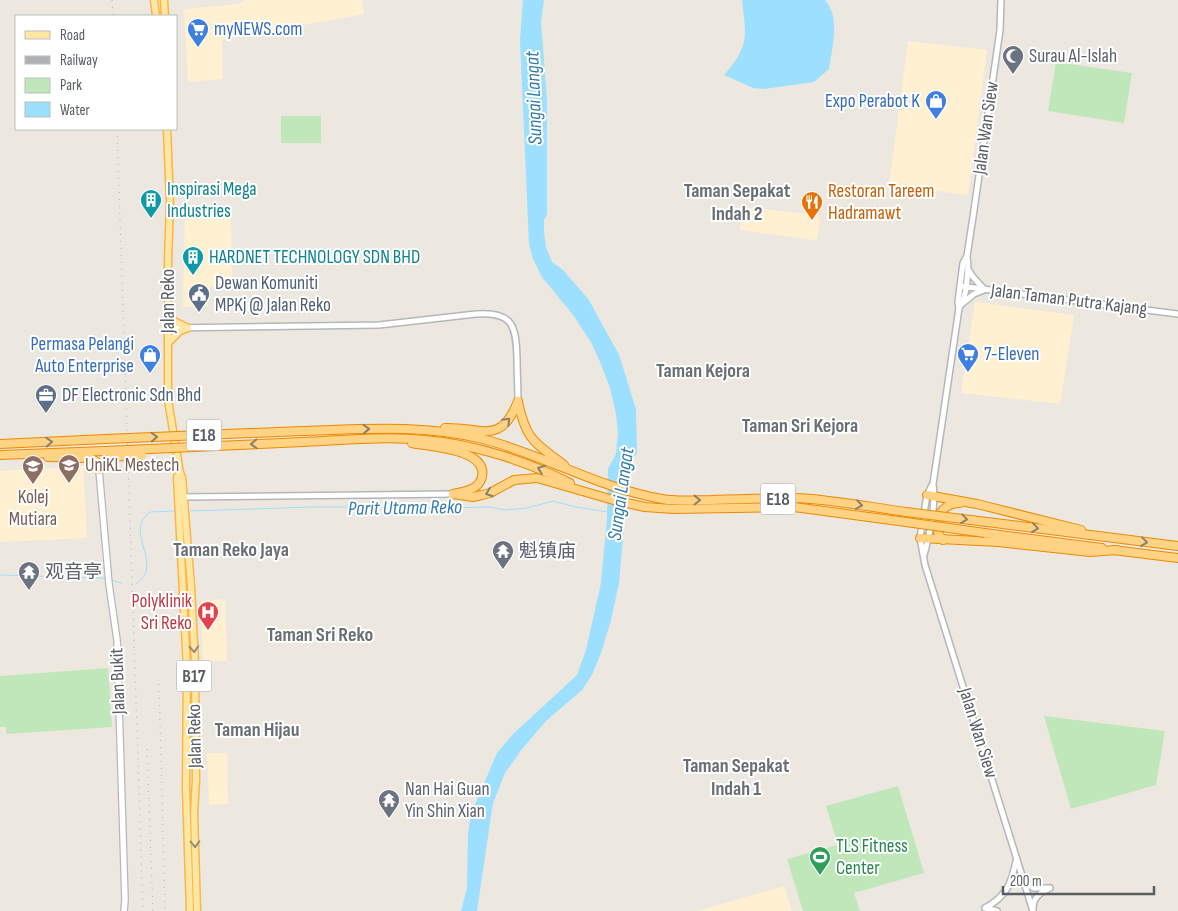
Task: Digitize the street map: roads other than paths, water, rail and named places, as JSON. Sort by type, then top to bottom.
[{"type":"highway","points":[[433,430],[453,428],[496,430],[512,417],[518,401]]},
{"type":"highway","points":[[518,401],[522,420],[533,441],[573,472]]},
{"type":"highway","name":"E18","points":[[0,444],[388,428],[433,430],[482,439],[510,447],[620,489],[666,500],[795,498],[1178,546]]},
{"type":"highway","points":[[388,439],[465,453],[474,457],[480,463],[483,470],[482,479],[473,489],[453,494]]},
{"type":"highway","name":"E18","points":[[0,455],[303,442],[388,439],[424,440],[460,445],[543,469],[586,490],[617,501],[664,508],[794,507],[1178,558]]},
{"type":"highway","points":[[99,471],[111,457],[144,454],[166,449]]},
{"type":"highway","points":[[36,453],[57,458],[89,458],[96,462],[99,471]]},
{"type":"highway","points":[[453,494],[482,495],[490,493],[514,480],[537,478],[586,490]]},
{"type":"highway","points":[[931,496],[977,504],[1110,537]]},
{"type":"highway","points":[[943,540],[937,532],[936,525],[942,510],[952,504],[977,504]]},
{"type":"highway","points":[[924,538],[998,542],[1090,552],[1118,550]]},
{"type":"main road","points":[[154,0],[156,15]]},
{"type":"main road","points":[[164,0],[165,13]]},
{"type":"main road","points":[[165,13],[165,2],[168,0]]},
{"type":"main road","name":"Jalan Reko","points":[[167,130],[170,202],[169,415],[182,477],[181,497],[187,669],[186,789],[190,911]]},
{"type":"main road","points":[[168,316],[188,328]]},
{"type":"main road","points":[[168,343],[176,334],[188,328]]},
{"type":"main road","name":"Jalan Bukit","points":[[99,471],[109,584],[117,640],[123,911]]},
{"type":"main road","name":"Jalan Reko","points":[[181,497],[194,664],[196,780],[194,813],[197,911]]},
{"type":"street","name":"Jalan Wan Siew","points":[[963,286],[968,268],[967,256],[1000,30],[1001,0]]},
{"type":"street","name":"Jalan Wan Siew","points":[[967,256],[963,263],[961,305],[924,538],[924,554],[926,571],[1033,911]]},
{"type":"street","points":[[961,305],[974,294],[985,290],[972,277],[968,268]]},
{"type":"street","name":"Jalan Taman Putra Kajang","points":[[963,286],[1178,314]]},
{"type":"street","points":[[168,328],[379,325],[476,314],[499,314],[510,322],[516,336],[518,401]]},
{"type":"street","points":[[181,497],[453,494]]},
{"type":"street","points":[[997,911],[985,908],[1005,893],[1017,858]]},
{"type":"street","points":[[1024,881],[1034,888],[1050,888],[1040,894],[1035,900],[1033,911]]},
{"type":"water","name":"Sungai Langat","points":[[523,0],[544,0],[541,22],[547,99],[547,214],[544,220],[546,247],[552,262],[563,270],[589,300],[619,355],[636,409],[637,452],[629,470],[619,583],[601,653],[592,675],[582,690],[546,721],[522,749],[505,773],[493,803],[477,911],[461,911],[467,888],[468,833],[471,814],[497,753],[512,735],[577,675],[586,650],[601,583],[607,518],[608,469],[616,454],[618,434],[610,388],[591,342],[573,315],[542,277],[533,259],[529,244],[520,40]]},
{"type":"water","points":[[742,0],[825,0],[833,15],[834,24],[829,69],[814,82],[764,89],[753,88],[724,75],[738,56],[744,40],[745,23]]},
{"type":"waterway","name":"Parit Utama Reko","points":[[191,511],[311,507],[381,507],[393,509],[490,507],[505,510],[527,508],[553,501],[608,512]]},
{"type":"waterway","name":"Parit Utama Reko","points":[[136,584],[144,576],[147,567],[140,529],[143,520],[150,512],[174,511]]},
{"type":"waterway","name":"Parit Utama Reko","points":[[0,575],[107,579]]},
{"type":"waterway","name":"Parit Utama Reko","points":[[110,580],[122,583]]},
{"type":"railway","points":[[112,0],[113,15]]},
{"type":"railway","points":[[117,130],[143,911]]},
{"type":"railway","points":[[159,684],[165,911]]},
{"type":"railway","points":[[147,749],[153,911]]},
{"type":"place","name":"myNEWS.com","points":[[198,48]]},
{"type":"place","name":"Surau Al-Islah","points":[[1013,75]]},
{"type":"place","name":"Expo Perabot K","points":[[936,120]]},
{"type":"place","name":"Inspirasi Mega Industries","points":[[151,219]]},
{"type":"place","name":"Restoran Tareem Hadramawt","points":[[812,221]]},
{"type":"place","name":"HARDNET TECHNOLOGY SDN BHD","points":[[193,276]]},
{"type":"place","name":"Dewan Komuniti MPKj @ Jalan Reko","points":[[199,313]]},
{"type":"place","name":"7-Eleven","points":[[968,373]]},
{"type":"place","name":"Permasa Pelangi Auto Enterprise","points":[[150,374]]},
{"type":"place","name":"DF Electronic Sdn Bhd","points":[[46,414]]},
{"type":"place","name":"UniKL Mestech","points":[[69,484]]},
{"type":"place","name":"Kolej Mutiara","points":[[33,485]]},
{"type":"place","name":"魁镇庙","points":[[503,570]]},
{"type":"place","name":"观音亭","points":[[29,591]]},
{"type":"place","name":"Polyklinik Sri Reko","points":[[208,631]]},
{"type":"place","name":"Nan Hai Guan Yin Shin Xian","points":[[389,819]]},
{"type":"place","name":"TLS Fitness Center","points":[[820,876]]},
{"type":"district","name":"Taman Sepakat Indah 2","points":[[737,202]]},
{"type":"district","name":"Taman Kejora","points":[[703,371]]},
{"type":"district","name":"Taman Sri Kejora","points":[[800,426]]},
{"type":"district","name":"Taman Reko Jaya","points":[[231,550]]},
{"type":"district","name":"Taman Sri Reko","points":[[320,635]]},
{"type":"district","name":"Taman Hijau","points":[[257,730]]},
{"type":"district","name":"Taman Sepakat Indah 1","points":[[736,778]]}]
